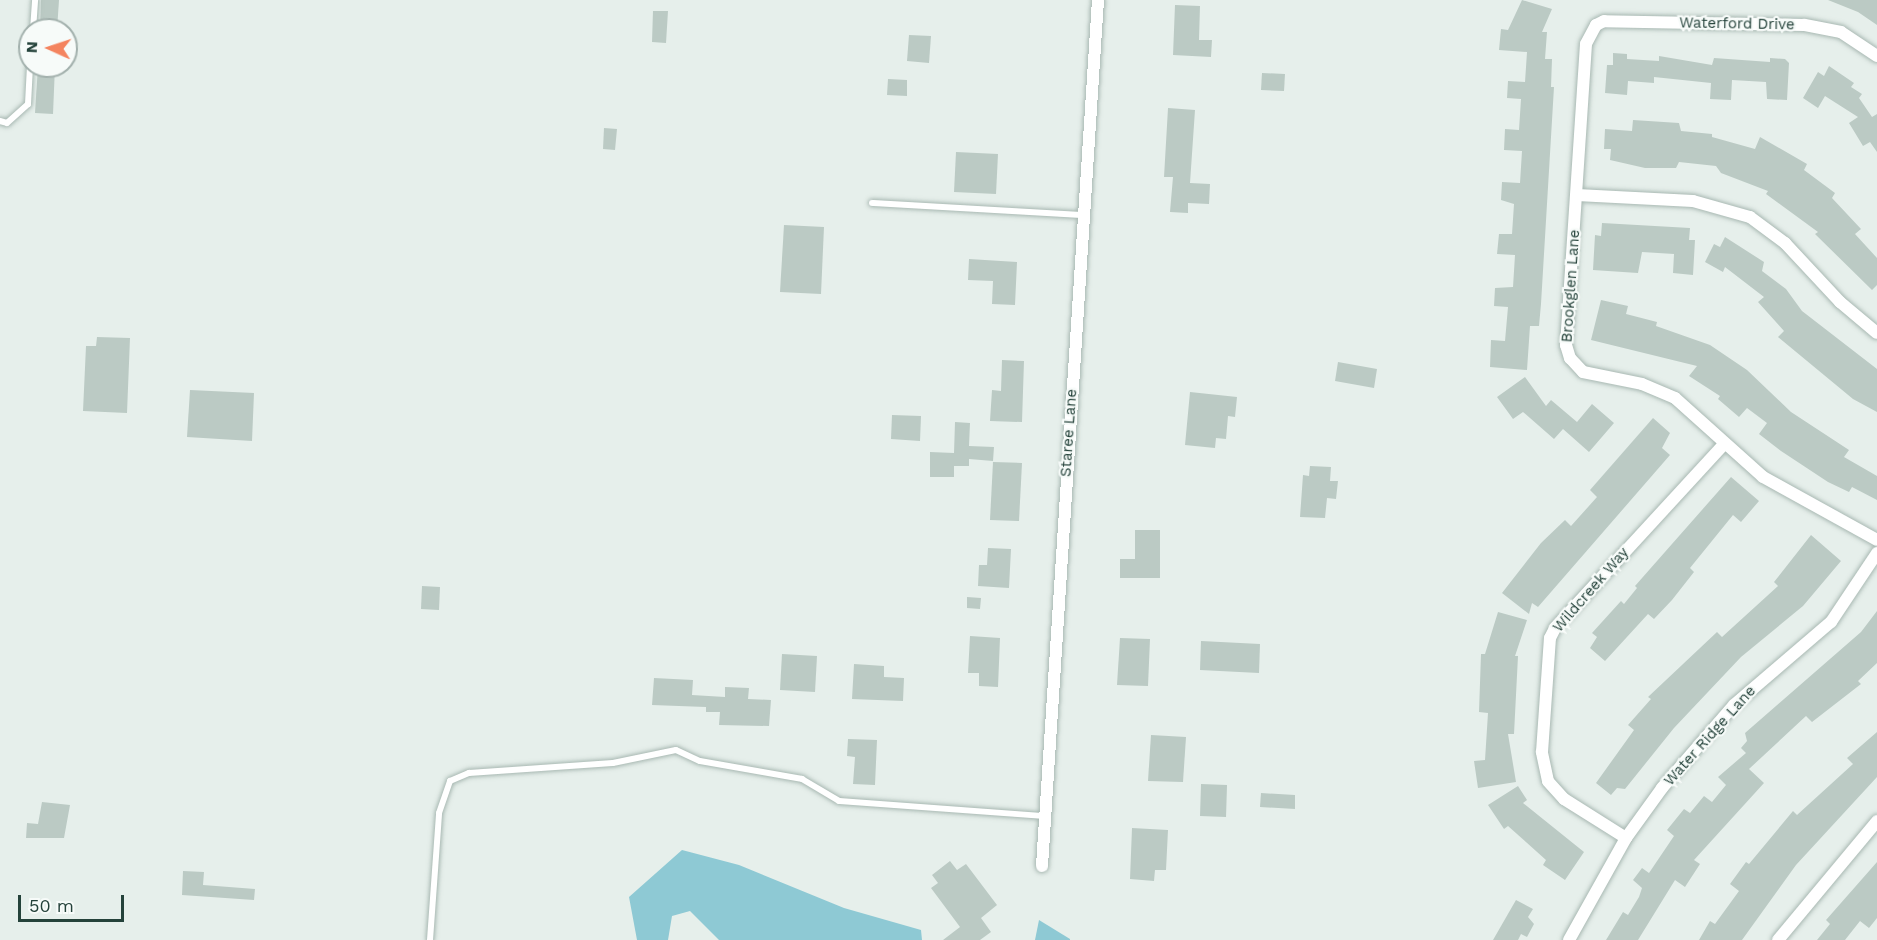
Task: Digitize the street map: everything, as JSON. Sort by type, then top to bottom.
[{"type":"street","name":"Staree Lane","points":[[1042,866],[1098,0]]},
{"type":"street","name":"Waterford Drive","points":[[1591,30],[1604,21],[1804,25],[1841,32],[1877,56]]},
{"type":"street","name":"Brookglen Lane","points":[[1591,30],[1586,44],[1566,345],[1570,358],[1583,372],[1648,386],[1675,398],[1724,444],[1772,482],[1877,540]]},
{"type":"street","points":[[1577,195],[1693,201],[1750,217],[1785,243],[1854,316],[1877,333]]},
{"type":"street","name":"Wildcreek Way","points":[[1626,838],[1564,799],[1548,781],[1542,752],[1550,638],[1555,628],[1724,444]]},
{"type":"street","name":"Water Ridge Lane","points":[[1569,940],[1626,838],[1662,788],[1734,705],[1832,622],[1877,553]]},
{"type":"street","points":[[1778,940],[1877,821]]},
{"type":"lane","points":[[34,18],[35,0]]},
{"type":"lane","points":[[0,122],[7,123],[28,104],[29,78]]},
{"type":"lane","points":[[872,203],[1083,215]]},
{"type":"lane","points":[[430,940],[439,813],[450,781],[469,773],[613,762],[676,750],[700,761],[802,779],[839,801],[1045,816]]},
{"type":"water","points":[[682,850],[739,865],[844,908],[921,930],[922,940],[719,940],[690,911],[672,916],[668,940],[637,940],[629,897]]},
{"type":"water","points":[[1039,920],[1070,939],[1070,940],[1035,940]]},
{"type":"building","points":[[41,0],[59,0],[58,18],[40,18]]},
{"type":"building","points":[[1522,0],[1552,9],[1542,32],[1547,32],[1545,59],[1552,59],[1551,87],[1554,87],[1539,326],[1530,326],[1527,370],[1490,367],[1491,340],[1505,341],[1508,307],[1494,306],[1495,288],[1513,287],[1515,255],[1497,254],[1499,234],[1512,234],[1514,204],[1501,200],[1502,182],[1520,183],[1522,151],[1504,150],[1505,129],[1519,130],[1521,99],[1507,98],[1508,81],[1525,82],[1527,52],[1499,50],[1501,29],[1508,30]]},
{"type":"building","points":[[1828,0],[1877,0],[1877,25],[1858,12]]},
{"type":"building","points":[[1175,5],[1200,6],[1199,40],[1212,40],[1211,57],[1173,55]]},
{"type":"building","points":[[653,11],[668,11],[666,43],[652,42]]},
{"type":"building","points":[[909,35],[931,36],[929,63],[907,61]]},
{"type":"building","points":[[1613,53],[1627,54],[1627,59],[1659,61],[1659,56],[1712,65],[1714,58],[1770,62],[1770,58],[1785,59],[1789,63],[1787,100],[1767,99],[1766,82],[1732,80],[1731,100],[1710,99],[1711,83],[1654,77],[1654,83],[1628,81],[1627,95],[1605,93],[1607,65],[1613,65]]},
{"type":"building","points":[[1829,66],[1854,83],[1851,87],[1862,94],[1859,98],[1872,117],[1877,114],[1877,152],[1870,142],[1863,146],[1849,123],[1858,117],[1825,96],[1818,108],[1803,98],[1818,72],[1824,76]]},
{"type":"building","points":[[1262,73],[1285,74],[1284,91],[1261,90]]},
{"type":"building","points":[[37,78],[54,78],[53,114],[35,113]]},
{"type":"building","points":[[888,79],[907,80],[907,96],[887,95]]},
{"type":"building","points":[[1168,108],[1195,110],[1190,183],[1210,184],[1209,204],[1188,203],[1188,213],[1170,212],[1173,177],[1164,177]]},
{"type":"building","points":[[1633,120],[1679,123],[1681,131],[1712,134],[1712,137],[1755,149],[1760,137],[1807,164],[1804,170],[1835,193],[1832,198],[1861,229],[1855,234],[1877,258],[1877,285],[1872,290],[1815,234],[1818,232],[1766,194],[1768,191],[1721,173],[1716,166],[1679,162],[1676,168],[1645,168],[1610,160],[1611,149],[1604,149],[1605,129],[1632,131]]},
{"type":"building","points":[[604,128],[617,129],[615,150],[603,149]]},
{"type":"building","points":[[956,152],[998,154],[996,194],[954,192]]},
{"type":"building","points":[[1602,223],[1690,228],[1689,240],[1695,240],[1693,275],[1673,273],[1674,254],[1642,252],[1638,273],[1593,270],[1595,235],[1601,236]]},
{"type":"building","points":[[784,225],[824,227],[821,294],[780,292]]},
{"type":"building","points":[[1725,237],[1764,262],[1762,271],[1786,289],[1802,311],[1877,369],[1877,412],[1853,399],[1778,337],[1784,331],[1758,302],[1764,297],[1725,267],[1723,272],[1705,262],[1714,244],[1720,247]]},
{"type":"building","points":[[969,259],[1017,262],[1015,305],[992,304],[993,281],[968,280]]},
{"type":"building","points":[[1601,300],[1628,306],[1626,314],[1657,322],[1656,326],[1710,345],[1747,370],[1791,412],[1849,450],[1844,457],[1877,476],[1877,500],[1852,487],[1849,492],[1828,482],[1781,451],[1759,434],[1767,423],[1747,408],[1739,417],[1718,399],[1720,396],[1689,376],[1697,366],[1591,340]]},
{"type":"building","points":[[97,337],[130,338],[127,413],[83,411],[86,346],[96,346]]},
{"type":"building","points":[[1002,360],[1024,361],[1022,422],[990,421],[992,390],[1001,391]]},
{"type":"building","points":[[1338,362],[1377,369],[1374,388],[1335,381]]},
{"type":"building","points":[[1525,377],[1546,406],[1551,400],[1577,422],[1592,404],[1614,423],[1589,452],[1563,429],[1554,439],[1523,412],[1513,419],[1497,397]]},
{"type":"building","points":[[190,390],[254,393],[252,441],[187,437]]},
{"type":"building","points":[[1190,392],[1237,397],[1235,417],[1228,416],[1226,439],[1216,438],[1215,448],[1185,445]]},
{"type":"building","points":[[892,415],[921,416],[920,441],[891,439]]},
{"type":"building","points":[[1653,418],[1670,433],[1662,448],[1670,455],[1538,607],[1532,603],[1529,614],[1502,593],[1541,543],[1565,520],[1571,526],[1597,497],[1590,490]]},
{"type":"building","points":[[955,422],[970,423],[969,446],[994,447],[993,461],[969,459],[969,466],[954,466],[954,477],[930,477],[930,452],[954,453]]},
{"type":"building","points":[[993,462],[1022,463],[1019,521],[990,520]]},
{"type":"building","points":[[1310,466],[1331,467],[1330,481],[1338,481],[1336,499],[1327,498],[1325,518],[1300,517],[1303,475],[1309,476]]},
{"type":"building","points":[[1731,477],[1759,501],[1741,522],[1733,515],[1690,568],[1694,572],[1672,600],[1654,619],[1648,614],[1605,661],[1590,648],[1597,637],[1592,633],[1621,601],[1624,604],[1637,588],[1635,586]]},
{"type":"building","points":[[1135,530],[1160,530],[1160,578],[1120,578],[1120,559],[1135,559]]},
{"type":"building","points":[[1811,535],[1841,561],[1803,606],[1741,657],[1674,728],[1625,789],[1617,788],[1611,795],[1596,783],[1634,730],[1628,725],[1651,699],[1648,697],[1717,632],[1722,637],[1778,586],[1774,582]]},
{"type":"building","points":[[988,548],[1011,549],[1009,588],[978,586],[979,565],[987,565]]},
{"type":"building","points":[[422,586],[440,587],[439,610],[421,609]]},
{"type":"building","points":[[967,597],[981,598],[980,609],[967,608]]},
{"type":"building","points":[[1877,611],[1877,663],[1858,681],[1861,684],[1812,722],[1806,716],[1749,769],[1764,783],[1694,860],[1700,864],[1685,887],[1675,880],[1638,940],[1606,940],[1623,912],[1628,915],[1639,897],[1642,888],[1633,880],[1642,868],[1649,873],[1674,836],[1667,830],[1684,809],[1690,813],[1704,796],[1712,802],[1726,785],[1718,777],[1746,753],[1741,748],[1747,741],[1745,733],[1861,632]]},
{"type":"building","points":[[1498,612],[1527,620],[1515,656],[1518,656],[1514,734],[1508,734],[1516,782],[1478,788],[1474,761],[1485,760],[1488,713],[1479,712],[1481,654],[1485,654]]},
{"type":"building","points":[[970,636],[1000,638],[998,687],[979,686],[979,673],[968,673]]},
{"type":"building","points":[[1120,638],[1150,639],[1148,686],[1117,685]]},
{"type":"building","points":[[1201,641],[1260,644],[1259,673],[1200,670]]},
{"type":"building","points":[[782,654],[817,656],[815,692],[780,690]]},
{"type":"building","points":[[854,664],[884,666],[884,677],[904,678],[903,701],[852,699]]},
{"type":"building","points":[[654,678],[693,680],[692,695],[725,697],[725,687],[749,688],[748,699],[771,700],[769,726],[719,725],[720,712],[706,712],[706,707],[652,705]]},
{"type":"building","points":[[1877,732],[1877,777],[1796,865],[1742,940],[1699,940],[1710,921],[1715,924],[1739,891],[1730,884],[1746,862],[1749,864],[1793,811],[1797,815],[1853,764],[1847,758]]},
{"type":"building","points":[[1151,735],[1186,737],[1183,782],[1148,781]]},
{"type":"building","points":[[848,739],[877,740],[875,785],[853,784],[855,757],[847,756]]},
{"type":"building","points":[[1201,784],[1227,785],[1226,817],[1200,816]]},
{"type":"building","points":[[1518,786],[1527,800],[1523,803],[1584,852],[1565,880],[1543,865],[1546,860],[1508,826],[1504,829],[1488,805]]},
{"type":"building","points":[[1261,793],[1295,795],[1295,809],[1260,807]]},
{"type":"building","points":[[42,802],[70,805],[64,838],[26,838],[27,823],[38,824]]},
{"type":"building","points":[[1132,828],[1168,830],[1166,870],[1155,870],[1154,881],[1130,879]]},
{"type":"building","points":[[950,861],[957,870],[966,864],[997,905],[981,918],[991,932],[980,940],[943,940],[960,927],[931,888],[938,883],[932,875]]},
{"type":"building","points":[[1877,862],[1877,918],[1869,928],[1860,921],[1845,940],[1817,940],[1830,924],[1826,920]]},
{"type":"building","points":[[183,871],[204,872],[203,885],[255,889],[254,900],[182,895]]},
{"type":"building","points":[[1516,900],[1533,909],[1528,917],[1534,924],[1527,937],[1521,934],[1518,940],[1493,940]]}]
